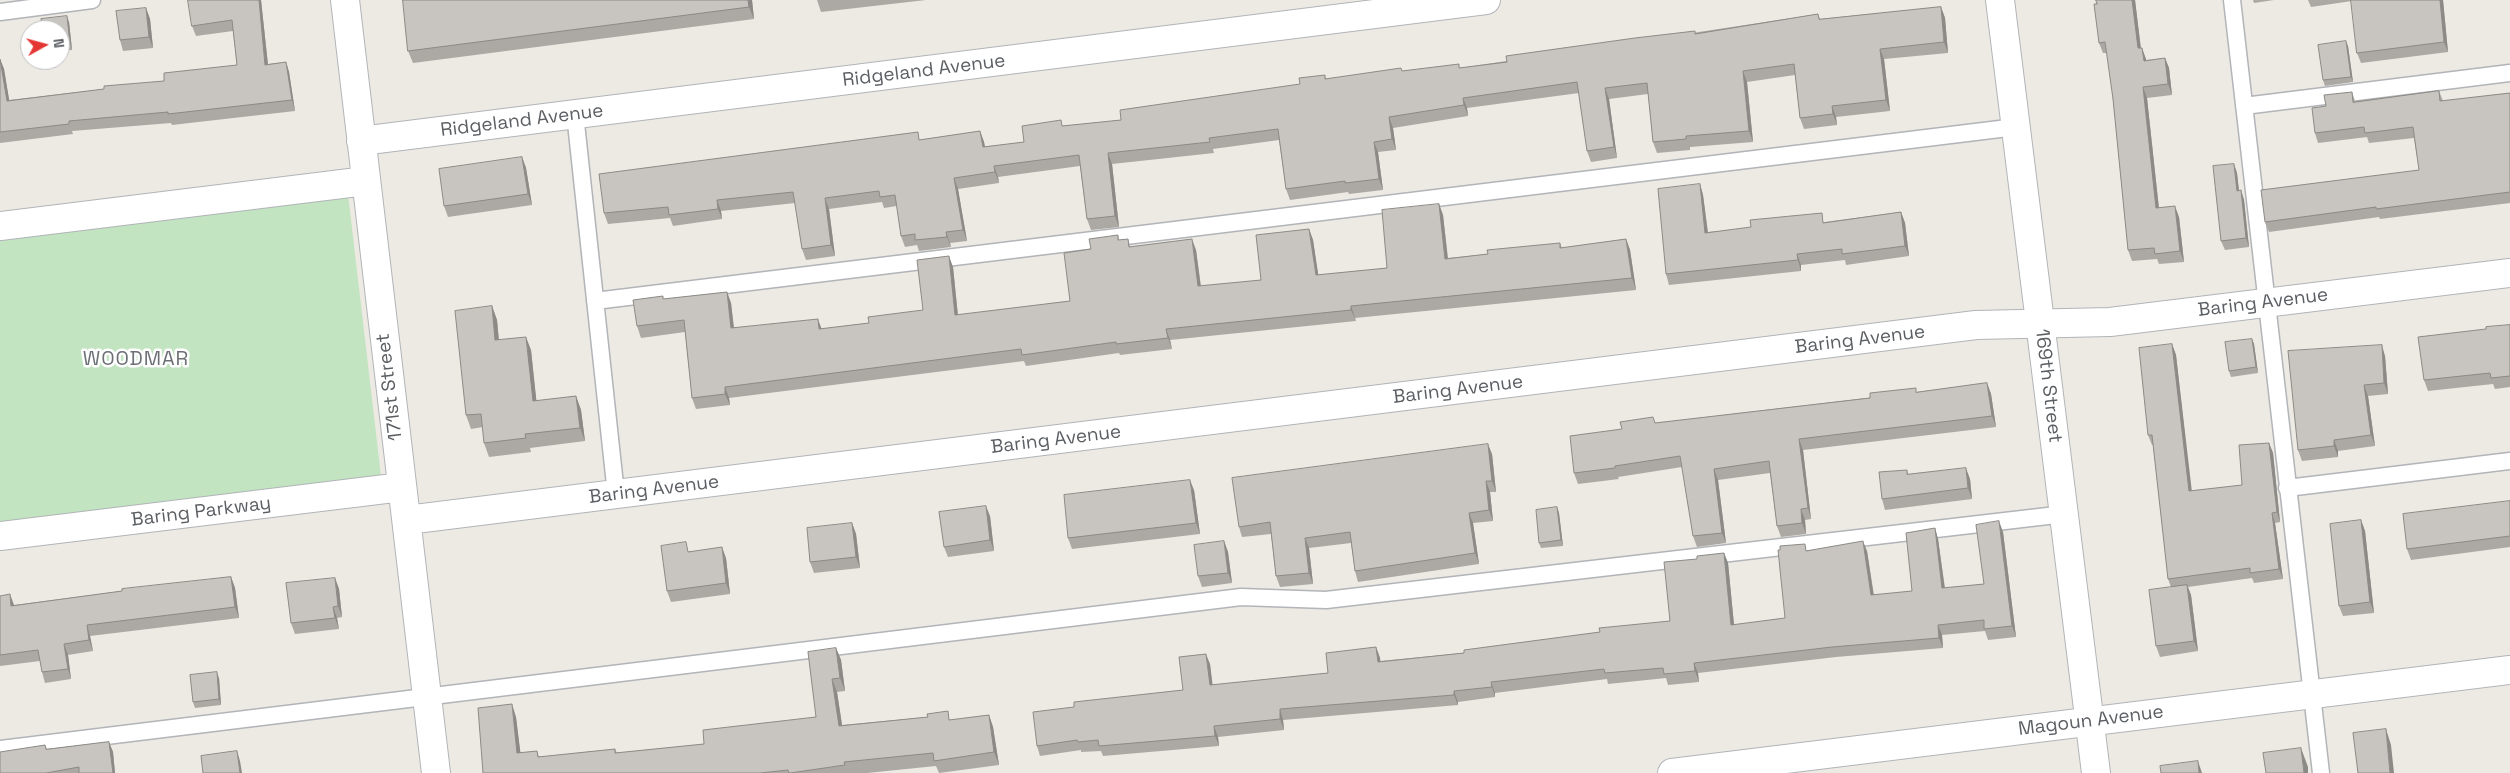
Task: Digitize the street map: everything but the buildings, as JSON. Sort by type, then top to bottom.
[{"type":"street","name":"171st Street","points":[[344,0],[436,773]]},
{"type":"street","name":"Ridgeland Avenue","points":[[361,141],[1486,0]]},
{"type":"street","name":"169th Street","points":[[2000,0],[2096,773]]},
{"type":"street","points":[[0,226],[366,181]]},
{"type":"street","name":"Baring Avenue","points":[[407,520],[1976,325],[2110,322],[2510,273]]},
{"type":"street","name":"Baring Parkway","points":[[0,536],[402,487]]},
{"type":"street","name":"Magoun Avenue","points":[[1672,773],[2510,670]]},
{"type":"lane","points":[[0,12],[92,0]]},
{"type":"lane","points":[[2232,0],[2321,773]]},
{"type":"lane","points":[[2244,106],[2510,73]]},
{"type":"lane","points":[[575,114],[616,494]]},
{"type":"lane","points":[[595,301],[2016,126]]},
{"type":"lane","points":[[2288,488],[2510,461]]},
{"type":"lane","points":[[0,749],[1241,597],[1326,600],[2065,514]]},
{"type":"green space","points":[[348,194],[381,476],[0,523],[0,237]]},
{"type":"district","name":"WOODMAR","points":[[136,360]]}]
